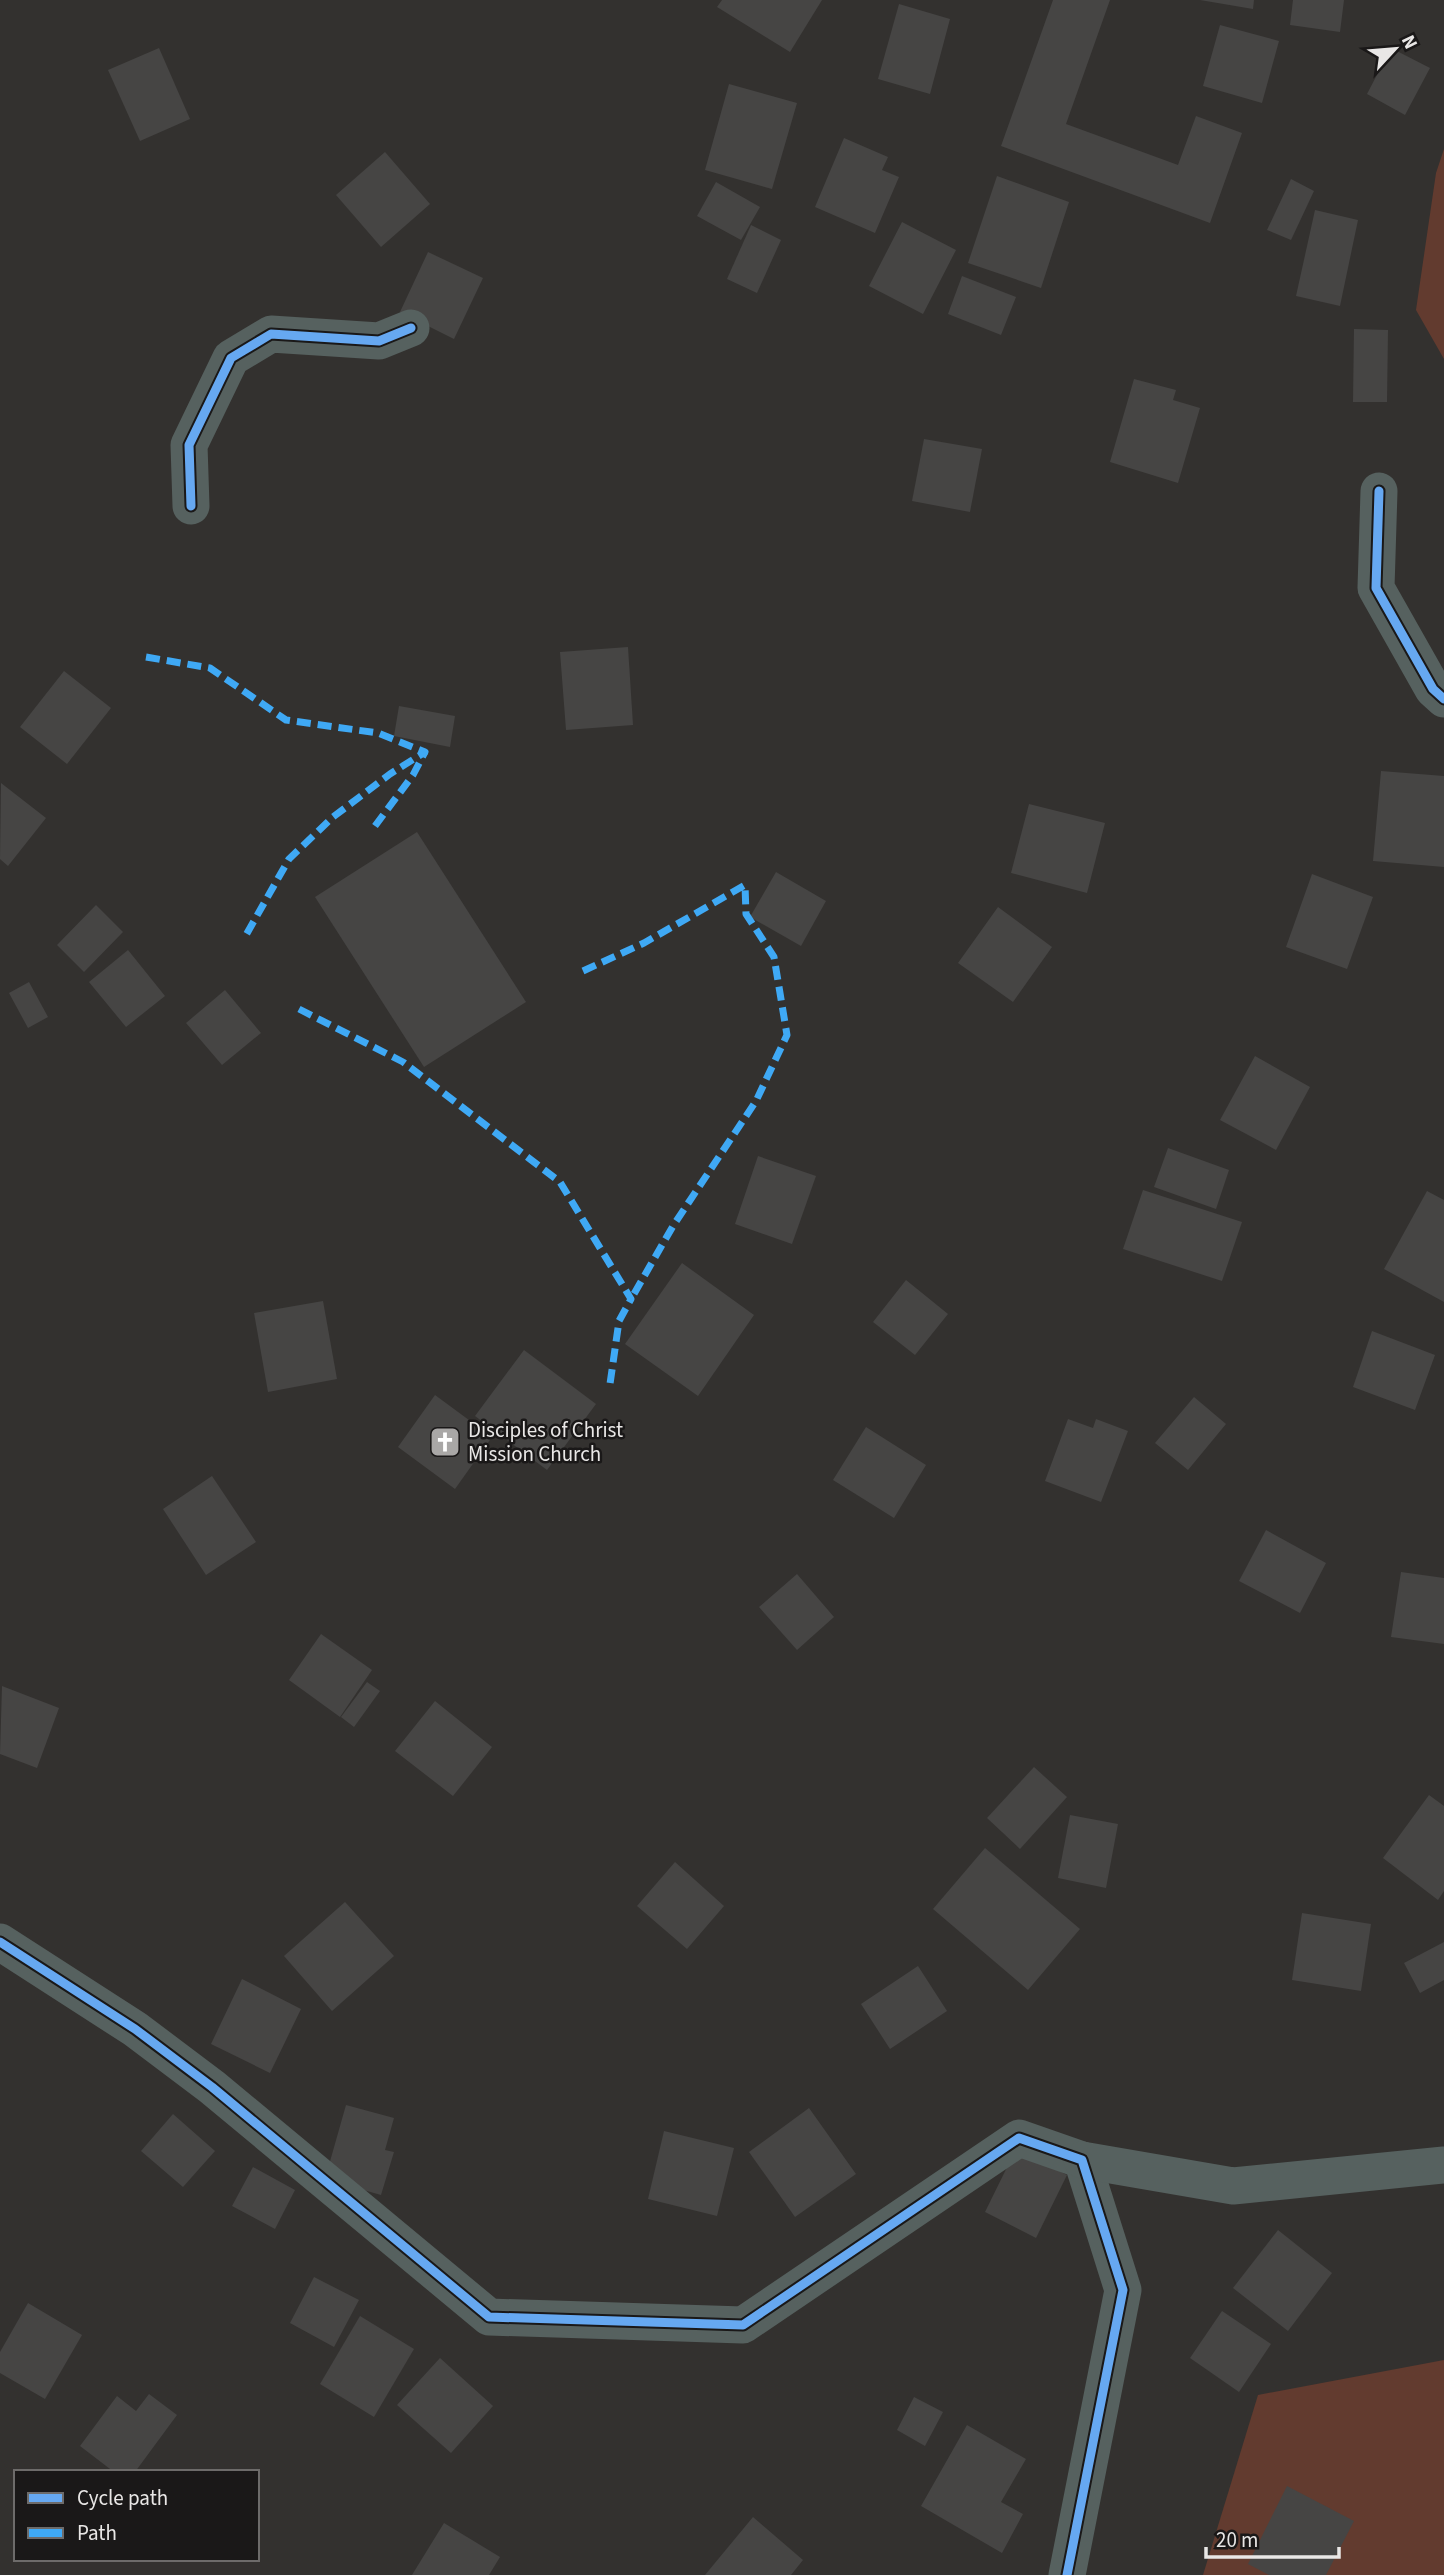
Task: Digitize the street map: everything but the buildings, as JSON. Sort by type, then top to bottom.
[{"type":"street","points":[[191,506],[189,445],[231,358],[271,334],[379,341],[411,328]]},
{"type":"street","points":[[1379,491],[1376,588],[1433,689],[1444,699]]},
{"type":"street","points":[[0,1942],[135,2029],[212,2087],[489,2317],[743,2325],[1019,2138],[1082,2160],[1233,2186],[1444,2165]]},
{"type":"street","points":[[1067,2575],[1123,2290],[1082,2160]]},
{"type":"shaded area","points":[[1444,149],[1444,359],[1416,310],[1436,173]]},
{"type":"shaded area","points":[[1444,2360],[1444,2575],[1203,2575],[1258,2395]]},
{"type":"marked path","points":[[146,657],[210,668],[286,720],[378,733],[425,752],[390,774],[333,817],[289,859],[246,935]]},
{"type":"marked path","points":[[375,826],[413,775],[425,752]]},
{"type":"marked path","points":[[583,971],[644,943],[745,885],[746,914],[774,957],[787,1035],[756,1101],[673,1226],[631,1299]]},
{"type":"marked path","points":[[299,1009],[403,1062],[560,1182],[631,1299],[619,1321],[610,1384]]},
{"type":"cycle path","points":[[191,506],[189,445],[231,358],[271,334],[379,341],[411,328]]},
{"type":"cycle path","points":[[1379,491],[1376,588],[1433,689],[1444,699]]},
{"type":"cycle path","points":[[0,1942],[135,2029],[212,2087],[489,2317],[743,2325],[1019,2138],[1082,2160],[1123,2290],[1067,2575]]},
{"type":"place","name":"Disciples of Christ Mission Church","points":[[445,1442]]}]
